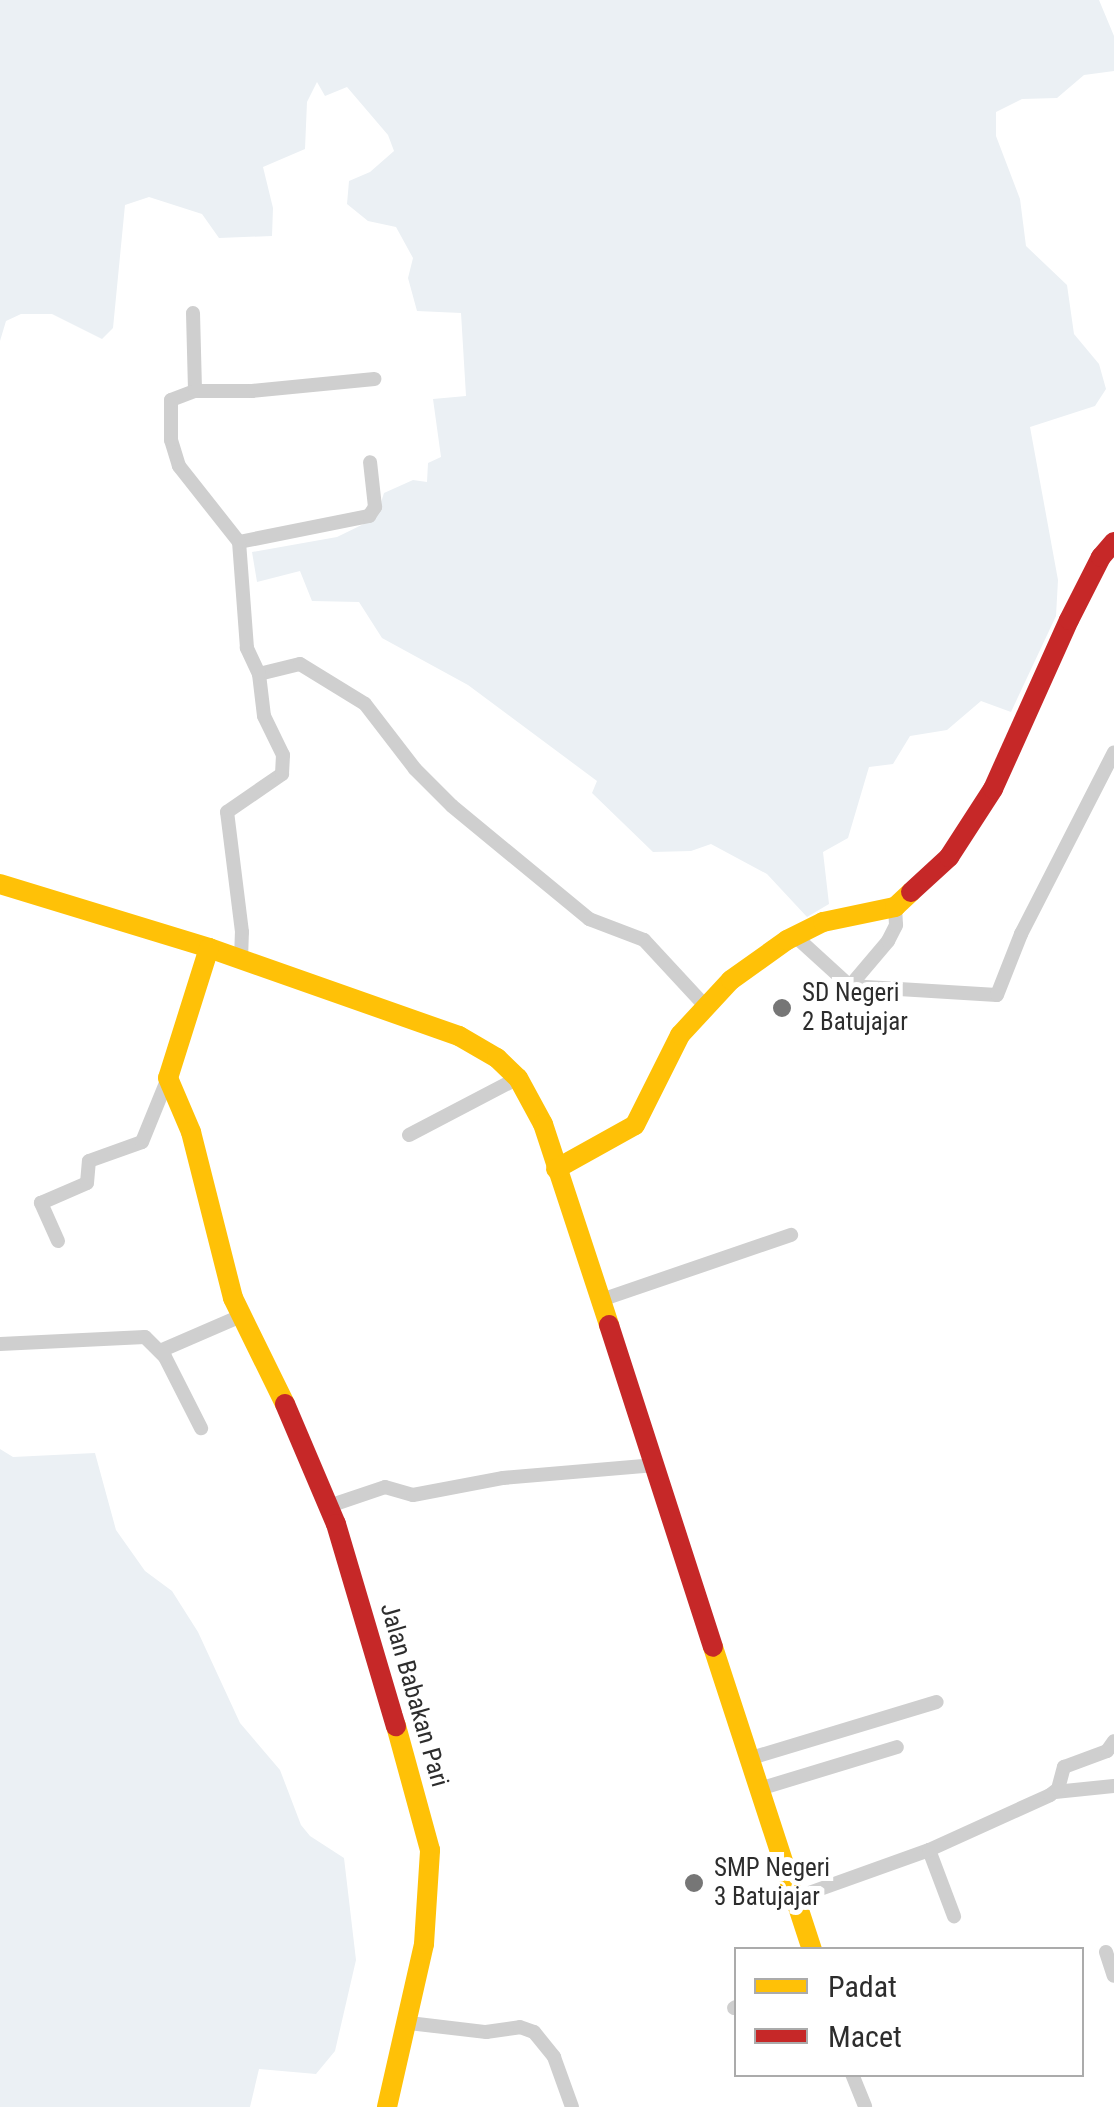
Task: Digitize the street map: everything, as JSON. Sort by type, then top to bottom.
[{"type":"street","points":[[193,313],[196,390]]},
{"type":"street","points":[[240,959],[242,932],[227,812],[270,784],[284,767],[284,754],[264,716],[259,674],[246,640],[239,542],[174,455],[170,400],[196,390],[252,391],[374,379]]},
{"type":"street","points":[[239,542],[369,516],[375,507],[370,462]]},
{"type":"street","points":[[556,1169],[635,1124],[680,1036],[731,980],[795,936],[840,917],[895,907],[949,857],[993,789],[1068,620],[1101,557],[1114,542]]},
{"type":"street","points":[[259,674],[300,664],[364,704],[415,769],[452,806],[589,918],[644,940],[706,1007]]},
{"type":"street","points":[[795,936],[850,986],[997,995],[1021,934],[1114,752]]},
{"type":"street","points":[[0,884],[208,948],[460,1036],[498,1058],[518,1078],[544,1124],[811,1947]]},
{"type":"street","points":[[850,986],[888,940],[896,925],[895,907]]},
{"type":"street","points":[[58,1241],[41,1203],[87,1184],[89,1162],[142,1142],[168,1078],[208,948]]},
{"type":"street","name":"Jalan Babakan Pari","points":[[168,1078],[191,1132],[222,1261],[329,1506],[372,1632],[430,1850],[424,1944],[387,2107]]},
{"type":"street","points":[[408,1135],[518,1078]]},
{"type":"street","points":[[602,1300],[791,1234]]},
{"type":"street","points":[[160,1350],[244,1315]]},
{"type":"street","points":[[0,1344],[47,1345],[135,1336],[153,1341],[201,1428]]},
{"type":"street","points":[[329,1506],[385,1487],[414,1495],[504,1478],[655,1465]]},
{"type":"street","points":[[748,1758],[937,1702]]},
{"type":"street","points":[[1056,1792],[1064,1768],[1107,1751],[1114,1742]]},
{"type":"street","points":[[759,1789],[896,1747]]},
{"type":"street","points":[[796,1898],[929,1850],[1056,1792],[1114,1786]]},
{"type":"street","points":[[929,1850],[954,1916]]},
{"type":"street","points":[[1106,1952],[1114,1976]]},
{"type":"street","points":[[409,2023],[474,2032],[520,2027],[534,2032],[554,2057],[572,2107]]},
{"type":"street","points":[[853,2077],[866,2107]]},
{"type":"shaded area","points":[[0,0],[1099,0],[1114,36],[1114,71],[1084,75],[1057,98],[1022,99],[996,112],[996,136],[1020,199],[1026,246],[1067,285],[1074,334],[1099,364],[1106,389],[1095,406],[1030,427],[1058,580],[1056,616],[1011,712],[981,701],[947,730],[910,736],[893,764],[869,767],[848,838],[823,852],[829,904],[807,917],[767,874],[711,844],[691,851],[653,852],[592,793],[597,781],[468,685],[382,638],[359,602],[312,601],[300,571],[257,582],[252,552],[337,537],[376,518],[384,493],[413,480],[427,482],[428,463],[441,457],[433,399],[466,396],[461,313],[417,311],[408,278],[413,258],[396,227],[368,221],[347,204],[349,181],[370,172],[394,151],[388,135],[347,87],[325,96],[317,82],[307,102],[305,149],[263,167],[273,208],[272,236],[219,238],[202,214],[149,197],[125,205],[113,328],[102,339],[52,314],[21,314],[6,321],[0,341]]},
{"type":"shaded area","points":[[0,1449],[13,1457],[95,1453],[116,1530],[145,1571],[172,1591],[198,1632],[240,1723],[280,1770],[301,1825],[310,1836],[344,1858],[356,1960],[335,2051],[316,2074],[259,2069],[250,2107],[0,2107]]},
{"type":"traffic: slow","points":[[0,884],[209,948],[459,1036],[497,1058],[518,1078],[543,1124],[609,1325]]},
{"type":"traffic: slow","points":[[556,1169],[635,1125],[680,1035],[731,980],[787,940],[823,922],[895,907],[911,892]]},
{"type":"traffic: slow","points":[[209,948],[168,1078],[191,1132],[233,1298],[285,1404]]},
{"type":"traffic: slow","points":[[713,1647],[811,1947]]},
{"type":"traffic: slow","points":[[387,2107],[424,1944],[430,1850],[396,1726]]},
{"type":"traffic: jam","points":[[911,892],[949,857],[993,789],[1069,620],[1101,557],[1114,542]]},
{"type":"traffic: jam","points":[[609,1325],[713,1647]]},
{"type":"traffic: jam","points":[[285,1404],[336,1524],[396,1726]]},
{"type":"place","name":"SD Negeri 2 Batujajar","points":[[782,1008]]},
{"type":"place","name":"SMP Negeri 3 Batujajar","points":[[694,1883]]}]
